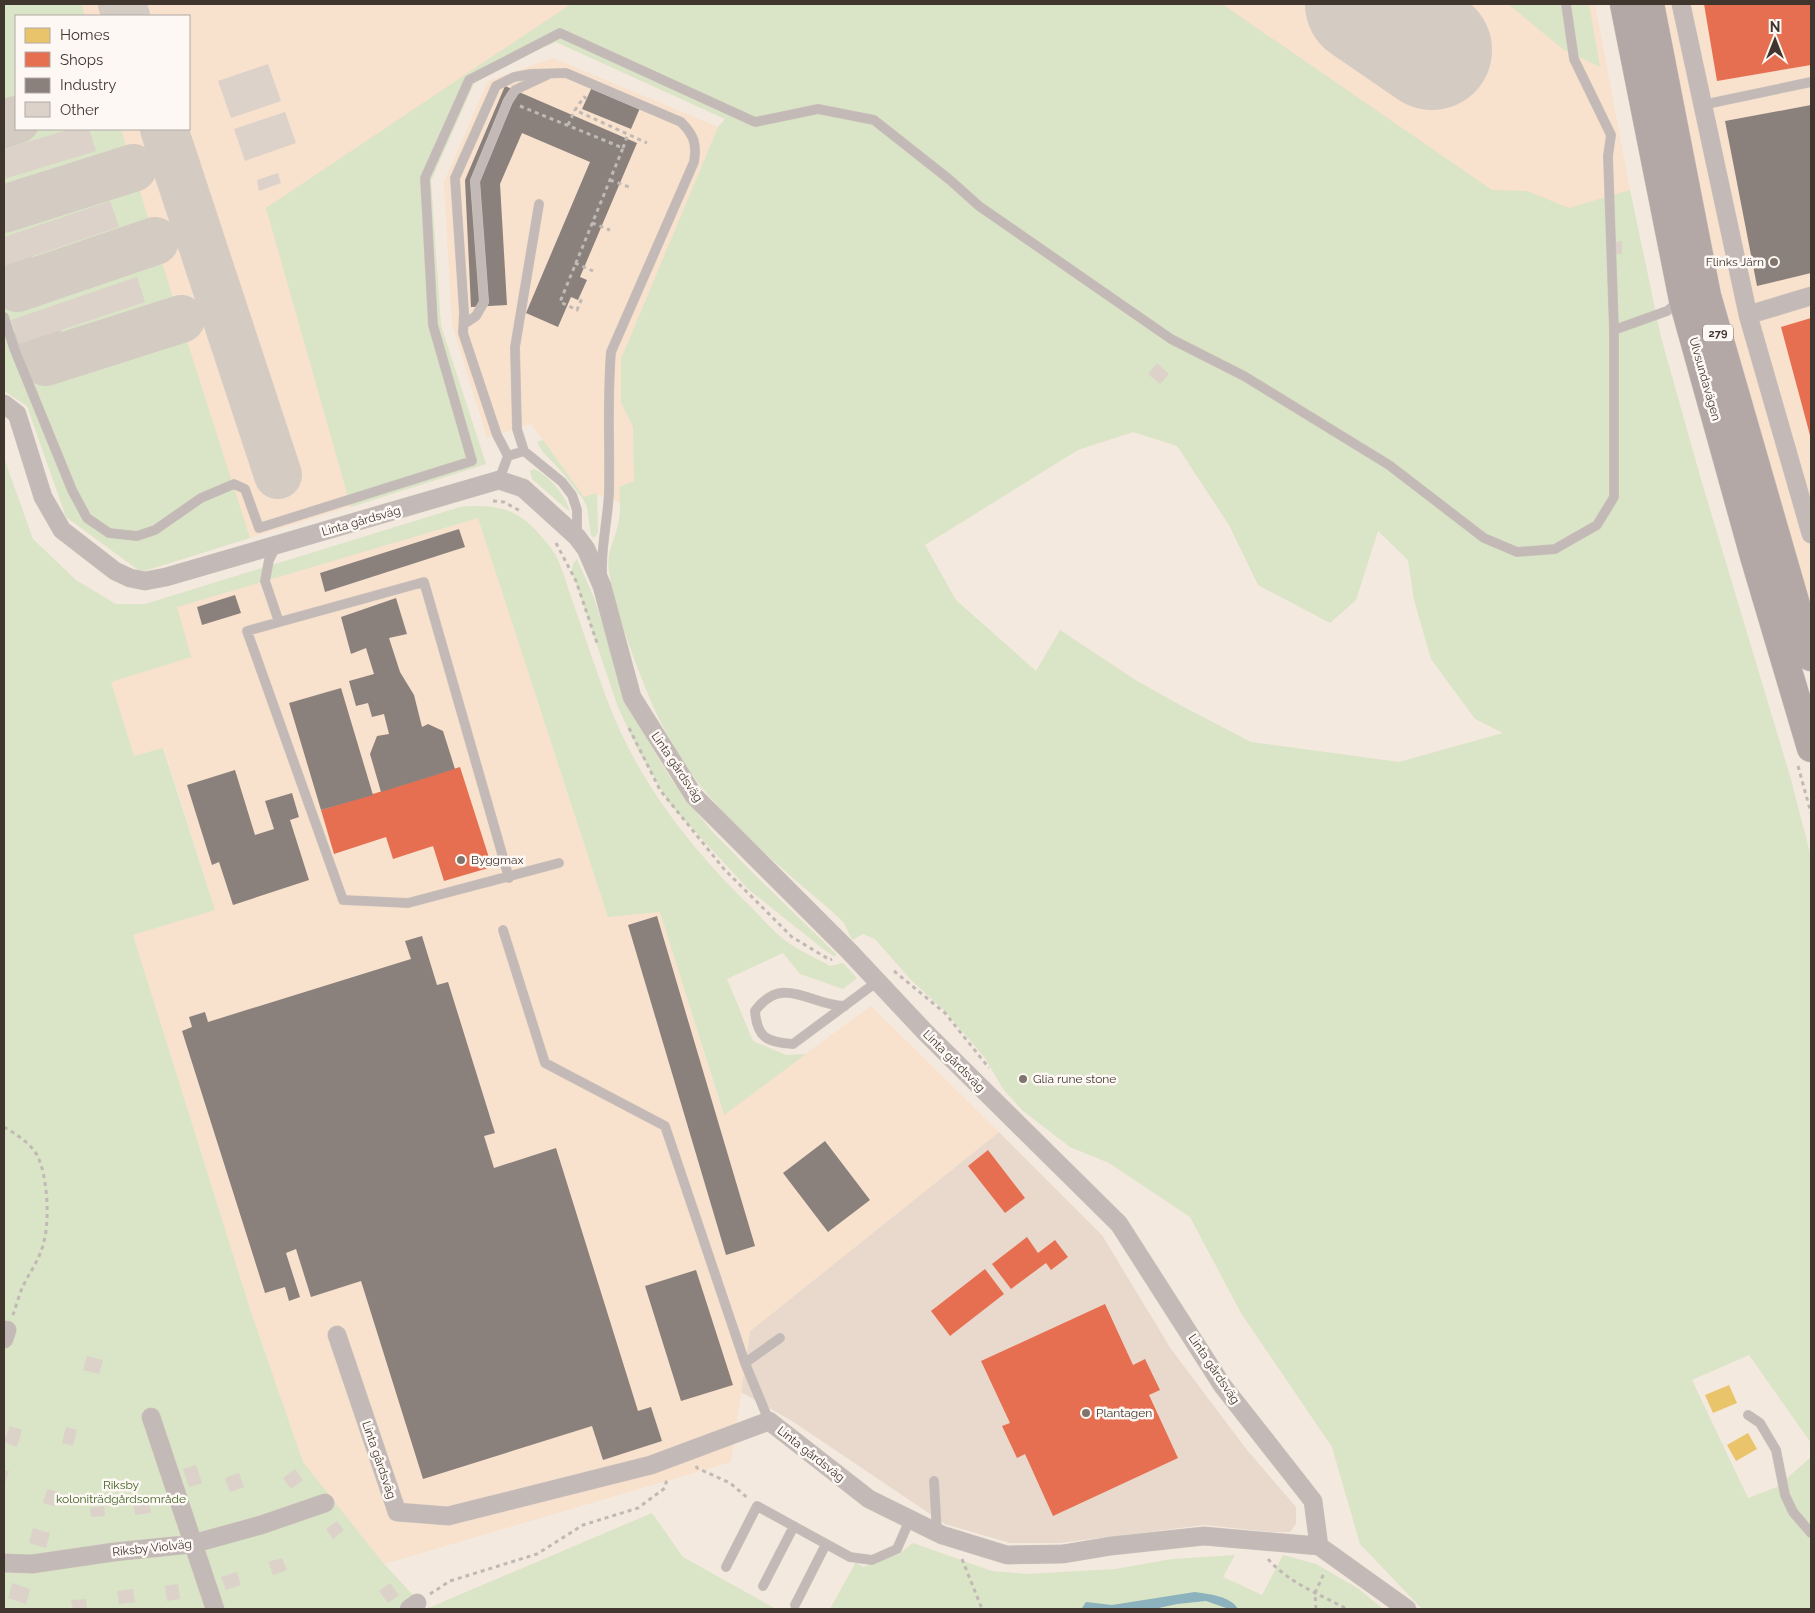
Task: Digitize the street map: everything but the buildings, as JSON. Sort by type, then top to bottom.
[{"type":"main road","name":"Ulvsundavägen","points":[[1624,4],[1683,300],[1754,556],[1811,748]]},
{"type":"main road","name":"Ulvsundavägen","points":[[1650,4],[1707,296],[1811,657]]},
{"type":"street","points":[[1681,4],[1748,315],[1811,534]]},
{"type":"street","points":[[1748,315],[1811,296]]},
{"type":"street","name":"Linta gårdsväg","points":[[4,404],[17,414],[43,497],[62,530],[115,571],[130,578],[144,581],[166,577],[499,480],[523,488],[577,537],[586,549],[602,586],[632,697],[694,796],[849,951],[925,1032],[1119,1224],[1222,1385],[1313,1501],[1326,1550],[1204,1536],[1110,1546],[1063,1554],[1007,1555],[938,1533],[869,1499],[769,1421],[651,1465],[448,1516],[396,1512],[337,1335]]},
{"type":"street","points":[[151,1417],[215,1609]]},
{"type":"street","name":"Riksby Violväg","points":[[4,1563],[32,1564],[114,1552],[192,1544],[261,1525],[324,1502]]},
{"type":"street","points":[[1326,1550],[1407,1609]]},
{"type":"lane","points":[[4,317],[14,348],[72,490],[87,518],[109,533],[137,536],[155,530],[201,498],[234,484],[245,489],[260,528],[472,461],[433,325],[425,178],[468,80],[560,33],[755,122],[818,109],[874,120],[950,180],[979,206],[1171,340],[1244,376],[1389,465],[1484,538],[1517,552],[1555,550],[1597,525],[1614,497],[1614,330],[1608,156],[1611,134],[1574,59],[1566,4]]},
{"type":"lane","points":[[508,456],[496,435],[463,333],[464,312],[455,178],[496,86],[514,77],[531,74],[566,74],[681,122],[694,139],[696,150],[694,162],[611,352],[608,384],[608,498],[602,550],[602,586]]},
{"type":"lane","points":[[464,324],[476,316],[484,302],[475,181],[508,101],[515,90],[552,74]]},
{"type":"lane","points":[[1702,105],[1811,82]]},
{"type":"lane","points":[[539,204],[515,347],[517,429],[524,451],[562,482],[572,495],[577,510],[577,537]]},
{"type":"lane","points":[[1614,330],[1667,311],[1683,300]]},
{"type":"lane","points":[[508,456],[524,451]]},
{"type":"lane","points":[[499,480],[508,456]]},
{"type":"lane","points":[[276,545],[269,560],[265,581],[279,622]]},
{"type":"lane","points":[[509,878],[424,582],[247,631],[343,900],[408,903],[509,878],[558,863]]},
{"type":"lane","points":[[503,930],[545,1063],[665,1126],[745,1363],[769,1421]]},
{"type":"lane","points":[[845,1006],[837,1006],[802,994],[785,992],[773,995],[762,1001],[755,1011],[756,1026],[763,1036],[778,1043],[793,1044],[845,1006],[878,981]]},
{"type":"lane","points":[[745,1363],[780,1338]]},
{"type":"lane","points":[[1748,1415],[1760,1423],[1776,1450],[1785,1495],[1793,1512],[1811,1532]]},
{"type":"lane","points":[[934,1481],[938,1533]]},
{"type":"lane","points":[[726,1567],[758,1506],[850,1557],[872,1560],[897,1549],[910,1519]]},
{"type":"lane","points":[[763,1586],[794,1526]]},
{"type":"lane","points":[[795,1605],[826,1544]]},
{"type":"path","points":[[568,125],[575,110],[584,98],[587,99]]},
{"type":"path","points":[[508,101],[623,148]]},
{"type":"path","points":[[575,110],[647,142]]},
{"type":"path","points":[[579,297],[582,298],[577,310],[560,302],[628,134]]},
{"type":"path","points":[[610,180],[629,187]]},
{"type":"path","points":[[592,223],[610,230]]},
{"type":"path","points":[[576,263],[593,271]]},
{"type":"path","points":[[490,500],[504,502],[528,516]]},
{"type":"path","points":[[551,538],[576,581],[598,645]]},
{"type":"path","points":[[629,728],[660,790],[724,869],[792,938],[830,960],[849,951]]},
{"type":"path","points":[[888,967],[945,1013],[991,1072]]},
{"type":"path","points":[[4,1127],[19,1136],[37,1156],[44,1178],[47,1213],[44,1244],[37,1262],[23,1286],[5,1334]]},
{"type":"path","points":[[688,1451],[697,1468],[730,1483],[758,1506]]},
{"type":"path","points":[[413,1606],[450,1581],[537,1554],[583,1525],[638,1508],[665,1488],[669,1458]]},
{"type":"path","points":[[1316,1609],[1315,1593],[1326,1550]]},
{"type":"path","points":[[960,1554],[982,1609]]},
{"type":"path","points":[[1315,1593],[1347,1609]]},
{"type":"shaded area","points":[[4,4],[1595,4],[1630,190],[1631,331],[725,119],[556,42],[478,74],[431,180],[441,326],[486,464],[141,572],[66,517],[4,339]]},
{"type":"shaded area","points":[[1660,4],[1811,4],[1811,618],[1713,276]]},
{"type":"shaded area","points":[[553,58],[718,127],[621,359],[621,402],[633,427],[634,481],[619,487],[620,503],[597,494],[584,497],[531,424],[487,438],[452,324],[444,182],[488,81]]},
{"type":"shaded area","points":[[478,518],[608,917],[660,912],[723,1114],[871,1006],[999,1132],[750,1331],[731,1462],[384,1564],[303,1462],[251,1312],[133,935],[215,910],[164,748],[134,756],[111,682],[190,657],[176,607]]},
{"type":"shaded area","points":[[999,1132],[1102,1235],[1171,1349],[1247,1450],[1296,1507],[1296,1524],[1290,1532],[1271,1532],[1204,1525],[1060,1543],[1010,1543],[945,1524],[792,1421],[741,1392],[750,1331]]},
{"type":"green space","points":[[4,4],[81,4],[85,15],[15,15],[15,130],[121,130],[250,538],[141,572],[66,517],[27,406],[4,391]]},
{"type":"green space","points":[[571,4],[1222,4],[1492,190],[1527,191],[1569,208],[1630,190],[1661,337],[1700,476],[1790,776],[1811,857],[1811,1443],[1749,1355],[1692,1380],[1748,1498],[1777,1487],[1811,1457],[1811,1609],[1422,1609],[1360,1544],[1332,1447],[1241,1313],[1190,1217],[1109,1163],[1070,1147],[1023,1111],[1003,1089],[985,1058],[945,1011],[911,980],[875,939],[863,934],[852,940],[844,923],[745,835],[704,790],[686,766],[659,720],[633,656],[619,615],[608,565],[619,520],[619,487],[634,481],[633,427],[621,402],[621,359],[718,127],[725,119],[556,42],[478,74],[431,181],[441,326],[486,464],[351,507],[266,208]],"holes":[[[1133,432],[1177,446],[1229,525],[1258,585],[1330,623],[1356,600],[1378,531],[1408,560],[1414,600],[1431,659],[1475,719],[1503,733],[1399,762],[1251,742],[1137,681],[1060,630],[1036,671],[956,600],[925,545],[1078,450]]]},
{"type":"green space","points":[[1508,4],[1589,4],[1600,67],[1564,50]]},
{"type":"green space","points":[[543,440],[584,497],[597,493],[598,532],[594,538],[591,535],[587,507],[583,499],[562,472],[543,452],[537,442]]},
{"type":"green space","name":"Riksby koloniträdgårdsområde","points":[[4,458],[33,539],[76,580],[116,604],[145,604],[460,507],[476,506],[502,509],[522,518],[541,536],[558,559],[618,727],[649,784],[667,811],[707,861],[782,938],[830,966],[843,963],[857,978],[843,989],[800,974],[783,953],[727,979],[753,1041],[786,1055],[806,1054],[724,1115],[660,912],[608,917],[478,518],[177,607],[191,657],[111,682],[134,756],[163,748],[215,910],[133,935],[251,1312],[303,1462],[384,1564],[426,1609],[4,1609]]},
{"type":"green space","points":[[534,469],[546,476],[556,487],[565,500],[570,512],[532,479],[530,471]]},
{"type":"green space","points":[[577,559],[594,598],[630,707],[669,776],[709,828],[837,955],[833,956],[822,948],[748,889],[670,804],[637,748],[618,707],[572,572],[573,564]]},
{"type":"green space","points":[[652,1513],[683,1557],[776,1609],[426,1609]]},
{"type":"green space","points":[[913,1543],[992,1571],[1027,1574],[1115,1569],[1172,1559],[1235,1555],[1223,1577],[1262,1595],[1283,1555],[1316,1564],[1359,1589],[1383,1609],[830,1609],[856,1562],[863,1567],[899,1554]]},
{"type":"water","points":[[1195,1592],[1225,1598],[1238,1609],[1229,1609],[1206,1601],[1154,1609],[1082,1608],[1086,1602],[1112,1605]]},
{"type":"taxiway","points":[[122,4],[126,15]]},
{"type":"taxiway","points":[[1388,20],[1404,25],[1419,25],[1432,18],[1442,4]]},
{"type":"taxiway","points":[[4,124],[15,120]]},
{"type":"taxiway","points":[[164,130],[278,475]]},
{"type":"taxiway","points":[[4,209],[133,168]]},
{"type":"taxiway","points":[[9,265],[17,288],[155,241]]},
{"type":"taxiway","points":[[38,338],[46,362],[181,319]]},
{"type":"runway","points":[[1365,4],[1432,50]]},
{"type":"place","name":"Flinks Järn","points":[[1774,262]]},
{"type":"place","name":"Byggmax","points":[[461,860]]},
{"type":"place","name":"Glia rune stone","points":[[1023,1079]]},
{"type":"place","name":"Plantagen","points":[[1086,1413]]}]
